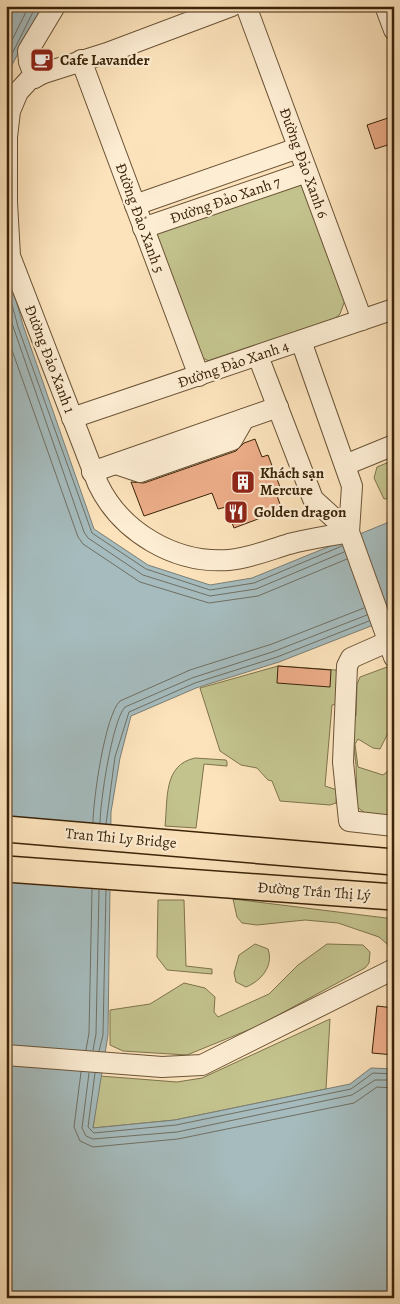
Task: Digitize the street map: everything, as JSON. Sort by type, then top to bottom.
[{"type":"main road","name":"Tran Thi Ly Bridge","points":[[6,829],[394,862]]},
{"type":"main road","name":"Đường Trần Thị Lý","points":[[6,869],[394,897]]},
{"type":"street","points":[[35,78],[29,62],[28,51],[55,6]]},
{"type":"street","name":"Đường Đảo Xanh 1","points":[[232,6],[35,78],[18,92],[10,111],[8,137],[8,240],[14,269],[92,472],[104,497],[122,519],[159,546],[185,556],[214,560],[230,560],[350,535]]},
{"type":"street","name":"Đường Đảo Xanh 6","points":[[246,6],[362,320]]},
{"type":"street","points":[[385,6],[394,30]]},
{"type":"street","name":"Đường Đảo Xanh 5","points":[[81,60],[199,376]]},
{"type":"street","name":"Đường Đảo Xanh 7","points":[[135,205],[298,148]]},
{"type":"street","name":"Đường Đảo Xanh 7","points":[[144,228],[307,172]]},
{"type":"street","name":"Đường Đảo Xanh 4","points":[[72,418],[394,309]]},
{"type":"street","points":[[301,341],[352,486],[350,535],[390,640],[351,658],[346,673],[343,762],[349,821],[394,826]]},
{"type":"street","points":[[258,356],[313,500],[350,535]]},
{"type":"street","points":[[92,472],[278,407]]},
{"type":"street","points":[[345,466],[394,445]]},
{"type":"street","points":[[6,1055],[162,1067],[202,1065],[394,970]]},
{"type":"green space","points":[[299,183],[305,191],[345,300],[340,314],[333,320],[209,361],[199,356],[153,236],[159,227]]},
{"type":"green space","points":[[394,460],[394,498],[384,499],[374,478],[377,467]]},
{"type":"green space","points":[[278,666],[336,670],[343,700],[339,704],[332,705],[325,786],[337,790],[336,803],[330,805],[280,801],[272,781],[268,780],[257,768],[241,765],[220,751],[200,688]]},
{"type":"green space","points":[[387,667],[394,676],[394,732],[388,733],[380,749],[373,748],[358,739],[355,744],[358,767],[383,775],[394,760],[394,816],[365,813],[357,807],[356,765],[351,721],[356,716],[357,684],[360,677]]},
{"type":"green space","points":[[195,758],[226,760],[227,766],[204,764],[196,828],[165,826],[167,794],[172,775],[185,762]]},
{"type":"green space","points":[[233,899],[394,919],[394,950],[379,937],[338,923],[305,920],[257,925],[242,923],[237,917]]},
{"type":"green space","points":[[158,900],[184,900],[186,966],[212,969],[212,974],[167,970],[157,957]]},
{"type":"green space","points":[[255,944],[268,949],[268,967],[257,981],[246,987],[236,982],[234,973],[239,955]]},
{"type":"green space","points":[[327,944],[363,945],[370,952],[369,963],[365,968],[258,1026],[187,1055],[123,1051],[110,1045],[110,1010],[150,1004],[184,983],[205,988],[215,997],[214,1012],[218,1017],[269,994],[298,965]]},
{"type":"green space","points":[[330,1019],[326,1089],[175,1120],[93,1128],[100,1076],[177,1082],[202,1078]]},
{"type":"water","points":[[6,6],[42,6],[6,77]]},
{"type":"water","points":[[6,264],[23,325],[94,529],[148,565],[210,585],[252,578],[394,520],[394,617],[279,662],[196,688],[131,716],[120,758],[111,812],[108,1035],[93,1128],[175,1120],[350,1084],[371,1068],[394,1069],[394,1298],[6,1298]]},
{"type":"pier","points":[[6,819],[114,826],[113,891],[6,883]]},
{"type":"building","points":[[394,116],[394,143],[375,149],[367,125]]},
{"type":"building","name":"Khách sạn Mercure","points":[[255,439],[262,457],[268,455],[280,487],[275,490],[282,510],[234,528],[226,507],[218,509],[212,493],[144,516],[131,482],[144,483],[236,451],[244,443]]},
{"type":"building","points":[[278,666],[331,670],[330,687],[277,683]]},
{"type":"building","points":[[377,1006],[394,1008],[394,1055],[372,1053]]},
{"type":"place","name":"Cafe Lavander","points":[[42,60]]},
{"type":"place","name":"Khách sạn Mercure","points":[[243,482]]},
{"type":"place","name":"Golden dragon","points":[[236,512]]}]
